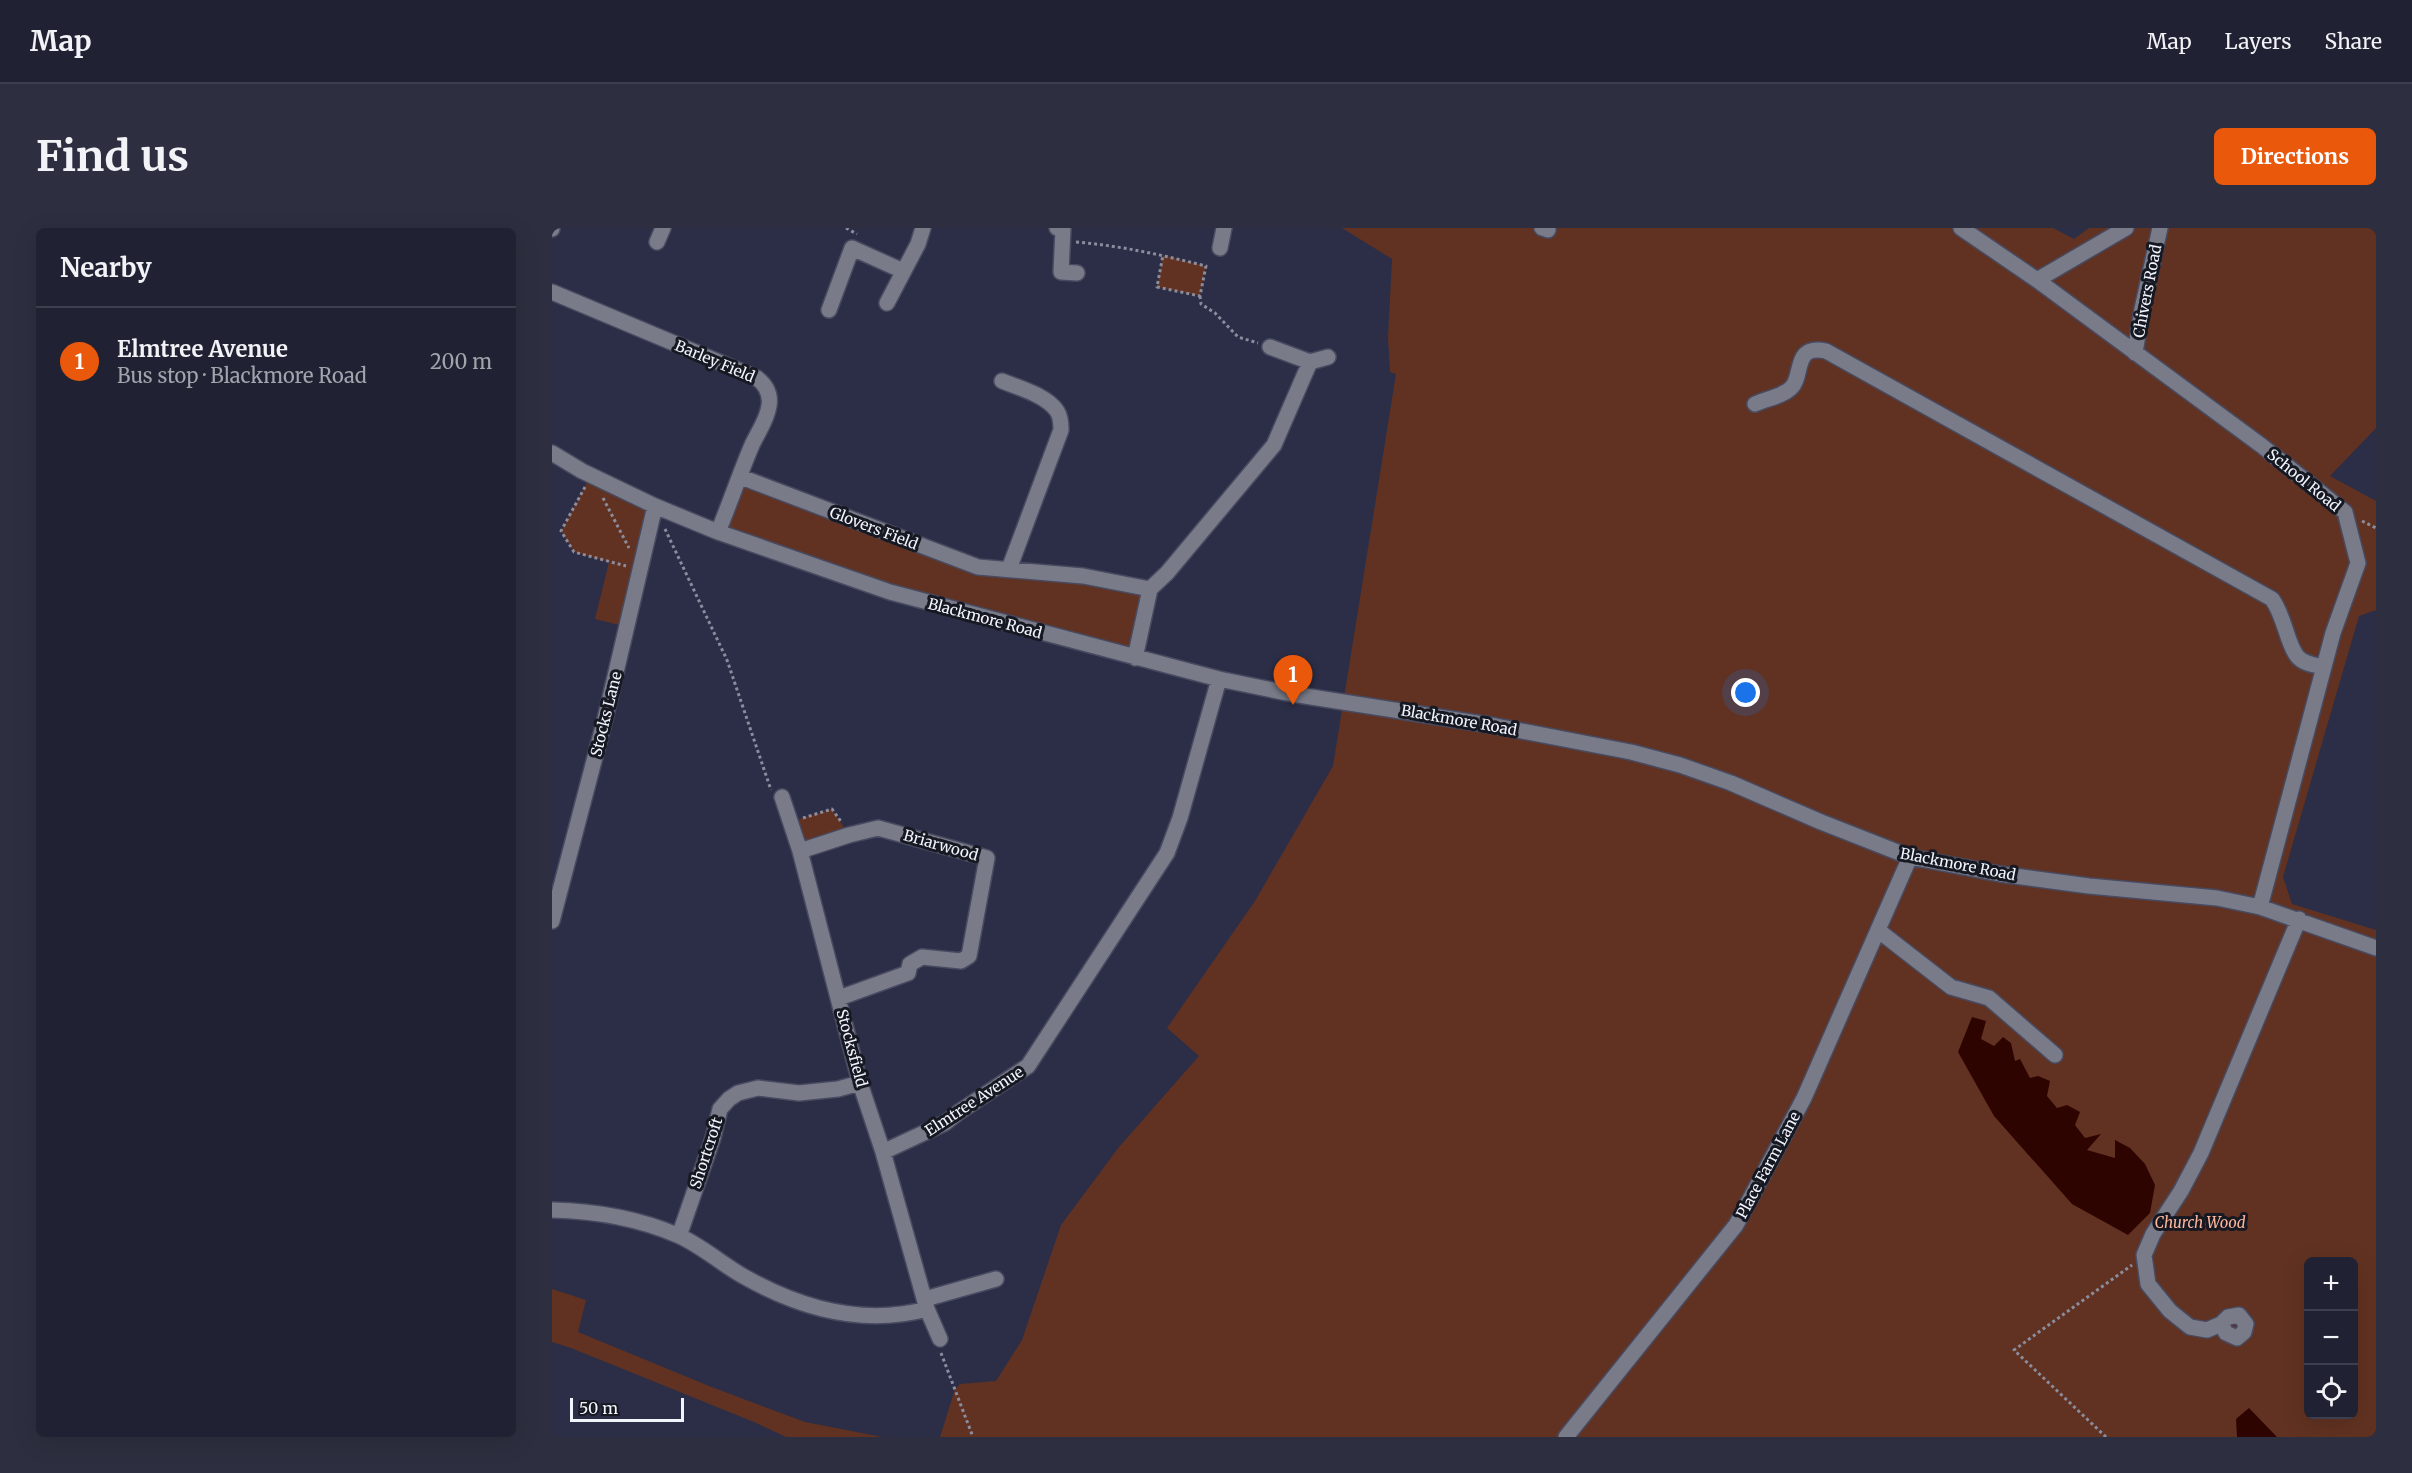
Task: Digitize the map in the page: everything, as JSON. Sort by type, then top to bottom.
[{"type":"street","points":[[887,303],[918,244],[923,228]]},
{"type":"street","points":[[1220,248],[1224,228]]},
{"type":"street","name":"School Road","points":[[1961,228],[2037,280],[2262,446],[2345,512],[2358,563],[2332,633],[2260,907]]},
{"type":"street","points":[[2037,280],[2126,228]]},
{"type":"street","name":"Chivers Road","points":[[2135,354],[2160,228]]},
{"type":"street","points":[[1055,233],[1062,272],[1077,273]]},
{"type":"street","points":[[828,310],[852,248],[903,271]]},
{"type":"street","name":"Barley Field","points":[[552,292],[757,378],[765,384],[770,405],[718,532]]},
{"type":"street","points":[[1270,346],[1310,362],[1328,357]]},
{"type":"street","points":[[1755,404],[1790,389],[1796,379],[1799,363],[1808,353],[1826,351],[2272,599],[2280,609],[2297,657],[2324,667]]},
{"type":"street","points":[[1134,658],[1150,589],[1167,573],[1274,445],[1310,362]]},
{"type":"street","points":[[1002,381],[1039,397],[1057,411],[1061,420],[1058,439],[1009,569]]},
{"type":"street","name":"Blackmore Road","points":[[552,453],[655,506],[718,532],[885,591],[1219,679],[1292,694],[1496,726],[1650,757],[1731,783],[1910,857],[2000,874],[2089,886],[2217,898],[2260,907],[2299,919],[2376,948]]},
{"type":"street","name":"Glovers Field","points":[[741,477],[978,567],[1083,576],[1150,589]]},
{"type":"street","name":"Stocks Lane","points":[[552,921],[558,872],[605,719],[655,506]]},
{"type":"street","name":"Elmtree Avenue","points":[[883,1152],[945,1124],[959,1112],[1028,1066],[1167,852],[1180,818],[1219,679]]},
{"type":"street","name":"Stocksfield","points":[[782,797],[800,851],[860,1083],[883,1152],[926,1304],[940,1339]]},
{"type":"street","name":"Briarwood","points":[[800,851],[878,828],[987,858],[969,956],[961,961],[922,957],[910,964],[908,973],[839,998]]},
{"type":"street","name":"Place Farm Lane","points":[[1566,1437],[1736,1225],[1804,1098],[1910,857]]},
{"type":"street","points":[[2221,1324],[2207,1330],[2190,1327],[2170,1311],[2148,1284],[2144,1256],[2153,1234],[2181,1191],[2201,1153],[2299,919]]},
{"type":"street","points":[[1879,931],[1951,987],[1989,998],[2055,1055]]},
{"type":"street","name":"Shortcroft","points":[[679,1236],[713,1138],[720,1109],[729,1099],[738,1093],[758,1088],[799,1093],[838,1089],[860,1083]]},
{"type":"street","points":[[552,1210],[609,1215],[640,1221],[679,1236],[711,1253],[742,1275],[777,1293],[815,1308],[876,1317],[902,1316],[926,1304],[996,1279]]},
{"type":"path","points":[[1055,233],[1206,266],[1200,296],[1201,304],[1215,313],[1238,337],[1270,346]]},
{"type":"path","points":[[1163,255],[1157,287],[1200,296]]},
{"type":"path","points":[[591,475],[561,531],[574,552],[640,570]]},
{"type":"path","points":[[591,475],[640,570]]},
{"type":"path","points":[[655,506],[727,660],[773,795],[782,797]]},
{"type":"path","points":[[790,822],[832,809],[849,835]]},
{"type":"path","points":[[2106,1437],[2014,1350],[2144,1256]]},
{"type":"path","points":[[940,1339],[937,1342],[974,1437]]},
{"type":"green space","name":"Church Wood","points":[[1342,228],[2053,228],[2074,239],[2089,228],[2376,228],[2376,428],[2330,476],[2376,501],[2376,610],[2359,616],[2283,877],[2292,904],[2376,930],[2376,1437],[940,1437],[955,1389],[960,1384],[996,1381],[1022,1340],[1061,1225],[1119,1147],[1199,1056],[1167,1028],[1255,901],[1333,766],[1396,374],[1390,372],[1388,337],[1392,259]]},
{"type":"green space","points":[[1163,255],[1206,266],[1200,296],[1157,287]]},
{"type":"green space","points":[[591,475],[655,506],[627,627],[595,619],[609,562],[574,552],[561,531]]},
{"type":"green space","points":[[741,477],[944,554],[1150,589],[1135,658],[890,592],[718,532]]},
{"type":"green space","points":[[832,809],[849,835],[800,851],[790,822]]},
{"type":"green space","points":[[552,1289],[586,1300],[578,1332],[709,1386],[805,1422],[882,1437],[786,1437],[754,1422],[552,1342]]},
{"type":"shaded area","points":[[1972,1017],[1986,1021],[1981,1039],[1994,1046],[2003,1037],[2011,1043],[2015,1061],[2020,1059],[2030,1078],[2038,1076],[2050,1081],[2047,1096],[2057,1108],[2067,1105],[2080,1112],[2075,1125],[2085,1138],[2101,1134],[2087,1150],[2115,1158],[2115,1140],[2130,1148],[2145,1164],[2155,1185],[2150,1213],[2128,1235],[2072,1204],[1994,1116],[1958,1052]]},
{"type":"shaded area","points":[[2249,1408],[2277,1437],[2237,1437],[2236,1419]]},
{"type":"place","name":"Elmtree Avenue","points":[[1293,705]]}]
